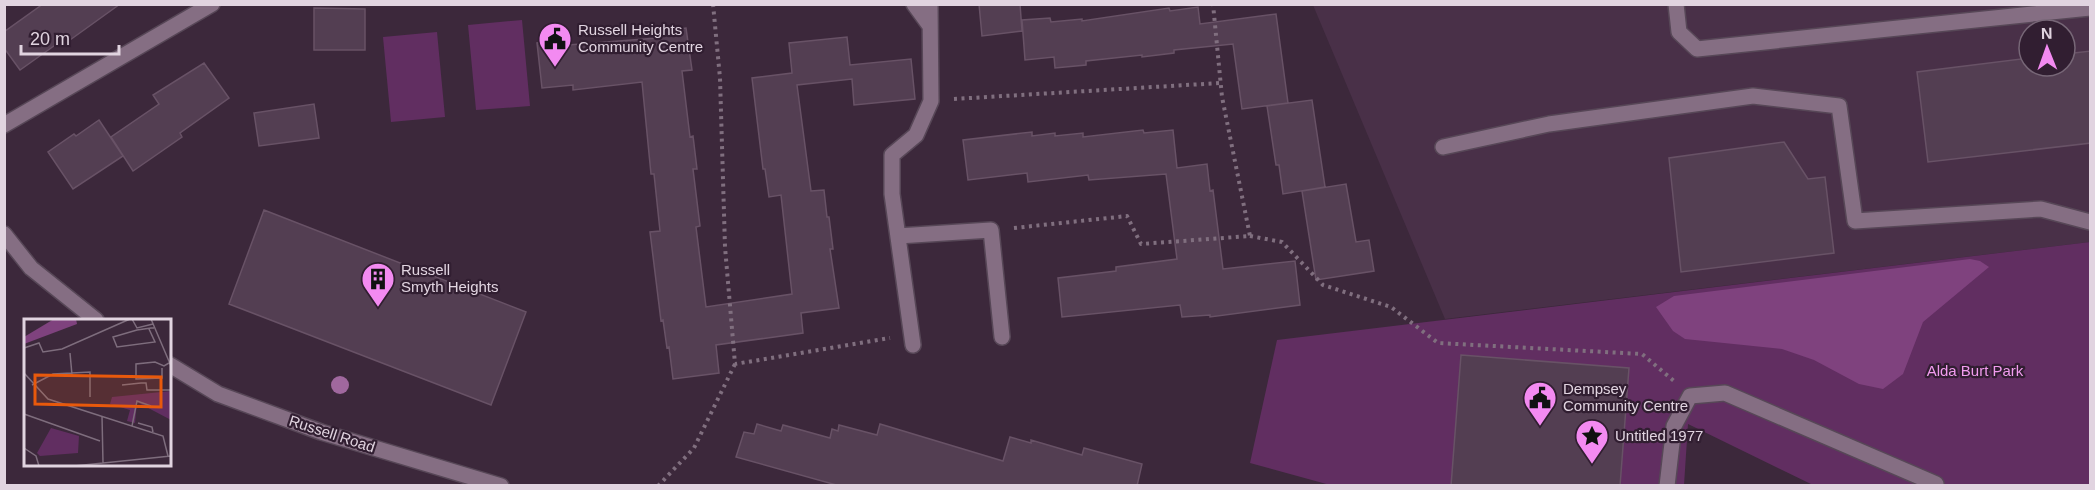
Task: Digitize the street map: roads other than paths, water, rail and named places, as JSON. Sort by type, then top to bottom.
[{"type":"street","points":[[4,125],[212,4]]},
{"type":"street","points":[[914,4],[930,26]]},
{"type":"street","points":[[912,340],[892,194],[892,155],[916,135],[931,101],[930,4]]},
{"type":"street","points":[[1676,4],[1679,32],[1697,49],[2091,8]]},
{"type":"street","points":[[1443,147],[1549,124],[1752,96],[1839,106],[1855,221],[2041,209],[2091,222]]},
{"type":"street","points":[[898,236],[991,230],[1002,337]]},
{"type":"street","points":[[4,234],[31,268],[94,319]]},
{"type":"street","name":"Russell Road","points":[[171,366],[218,394],[310,429],[501,486]]},
{"type":"street","points":[[1667,486],[1674,426],[1690,396],[1725,393],[1936,484]]},
{"type":"place","name":"Russell Heights Community Centre","points":[[555,68]]},
{"type":"place","name":"Russell Smyth Heights","points":[[378,308]]},
{"type":"place","name":"Dempsey Community Centre","points":[[1540,427]]},
{"type":"place","name":"Untitled 1977","points":[[1592,465]]},
{"type":"park label","name":"Alda Burt Park","points":[[1975,371]]}]
